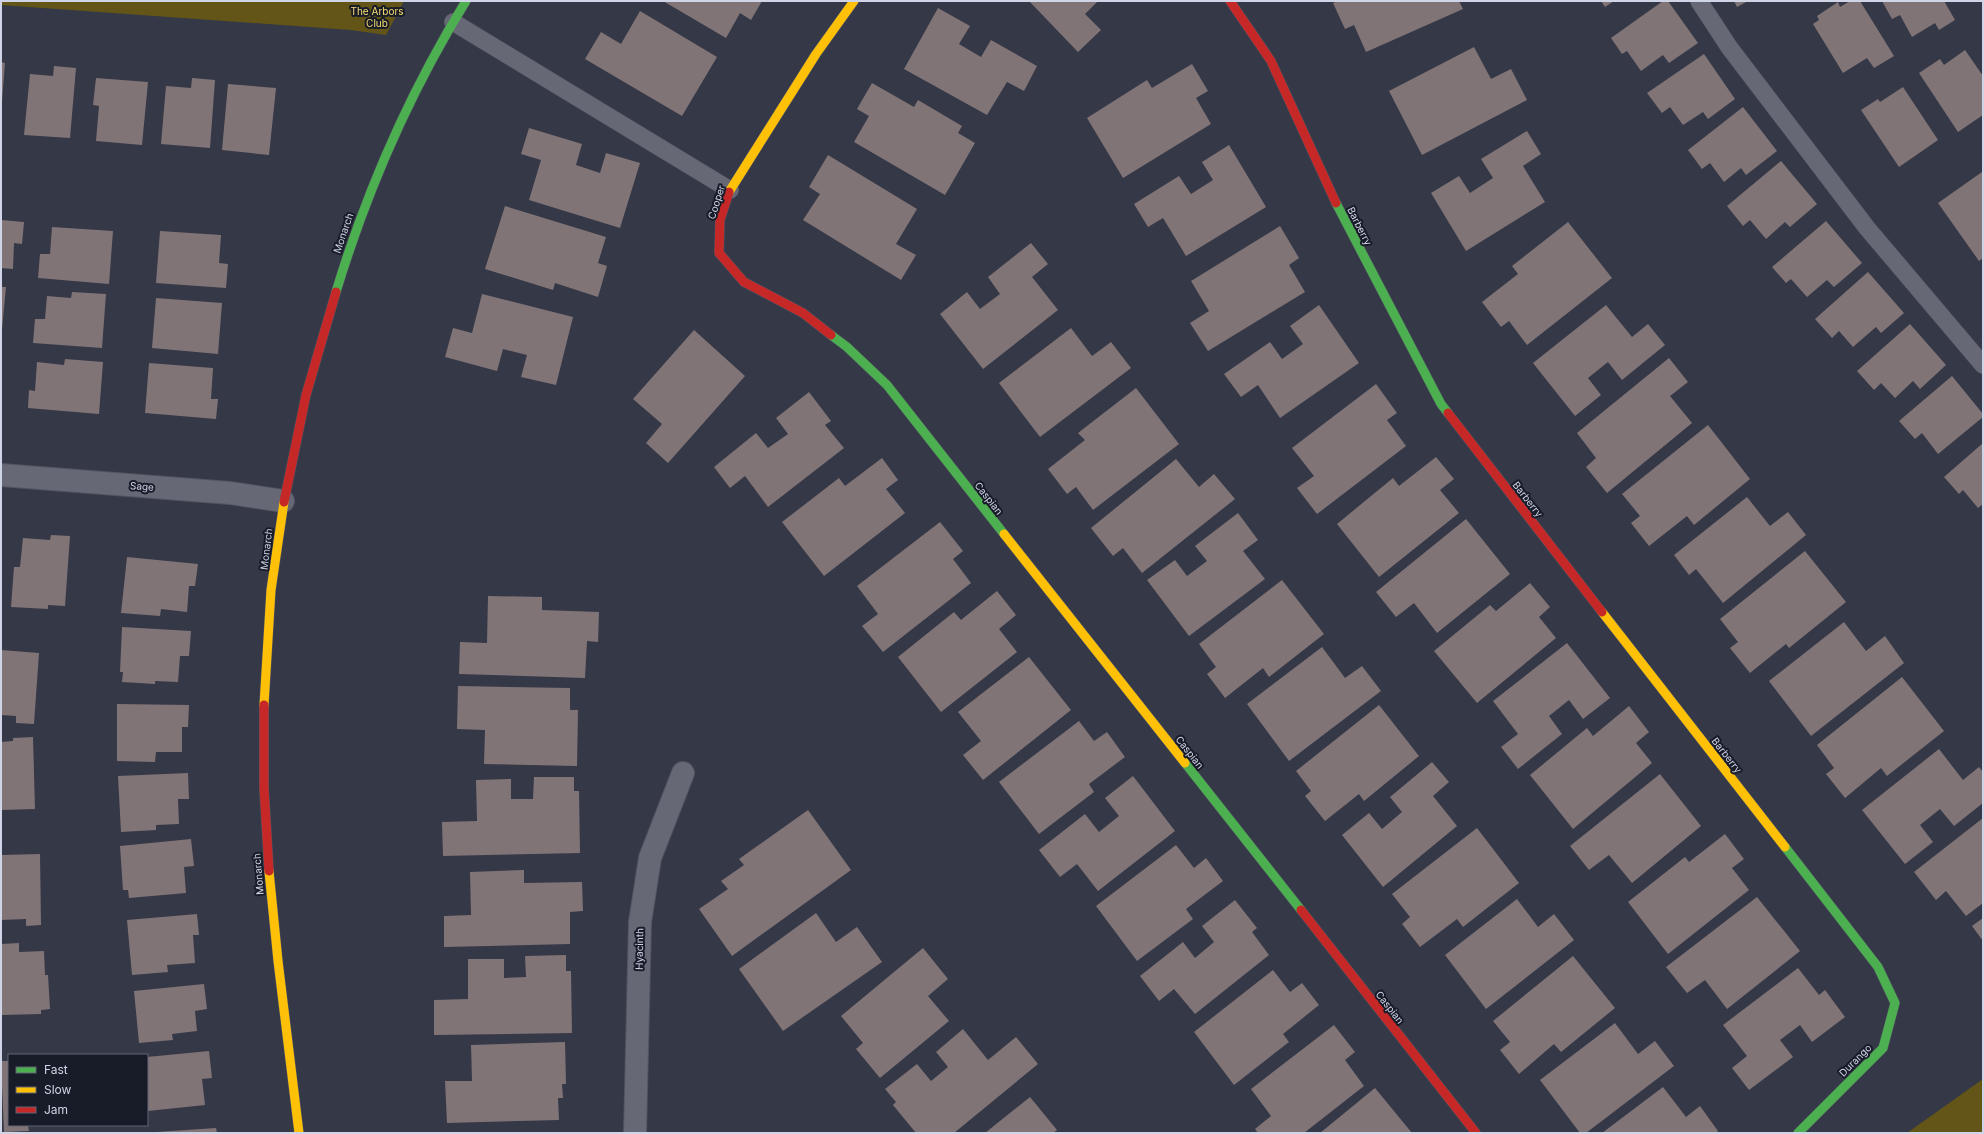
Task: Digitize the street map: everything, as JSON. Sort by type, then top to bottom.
[{"type":"street","name":"Monarch","points":[[299,1133],[270,885],[264,786],[264,682],[275,562],[283,501],[309,377],[335,292],[366,200],[394,138],[453,22],[466,1]]},
{"type":"street","name":"Cooper","points":[[854,1],[816,54],[730,190],[720,220],[719,253],[744,282],[803,313],[847,347],[887,385]]},
{"type":"street","name":"Barberry","points":[[1230,1],[1270,61],[1344,220],[1441,404],[1878,967]]},
{"type":"street","name":"Caspian","points":[[887,385],[1476,1133]]},
{"type":"street","name":"Sage","points":[[1,475],[230,493],[283,501]]},
{"type":"street","name":"Hyacinth","points":[[635,1133],[640,922],[650,858],[683,772]]},
{"type":"street","name":"Durango","points":[[1798,1133],[1883,1048],[1895,1004],[1878,967]]},
{"type":"lane","points":[[1699,1],[1729,47],[1867,228],[1983,365]]},
{"type":"lane","points":[[453,22],[730,190]]},
{"type":"green space","name":"The Arbors Club","points":[[1,1],[404,1],[386,35],[351,30],[1,5]]},
{"type":"green space","points":[[1983,1079],[1983,1133],[1907,1133]]},
{"type":"building","points":[[663,1],[762,1],[751,20],[740,13],[726,38]]},
{"type":"building","points":[[1029,1],[1098,1],[1085,14],[1101,30],[1078,52]]},
{"type":"building","points":[[1338,1],[1459,1],[1463,9],[1366,52],[1354,25],[1345,29],[1333,3]]},
{"type":"building","points":[[1601,1],[1614,1],[1605,7]]},
{"type":"building","points":[[1663,1],[1668,1],[1698,43],[1669,63],[1663,55],[1641,71],[1627,51],[1622,54],[1611,38]]},
{"type":"building","points":[[1734,1],[1748,1],[1737,7]]},
{"type":"building","points":[[1850,1],[1860,1],[1894,56],[1874,68],[1867,58],[1843,73],[1813,24],[1819,20],[1817,16],[1838,2],[1840,7]]},
{"type":"building","points":[[1882,1],[1944,1],[1955,20],[1939,30],[1935,23],[1912,37],[1900,15],[1892,19]]},
{"type":"building","points":[[938,8],[970,26],[959,44],[981,57],[991,40],[1037,66],[1024,91],[1007,82],[987,115],[904,69]]},
{"type":"building","points":[[640,11],[717,57],[682,116],[585,59],[601,32],[621,44]]},
{"type":"building","points":[[1474,47],[1491,79],[1511,69],[1527,100],[1422,155],[1389,91]]},
{"type":"building","points":[[1965,50],[1983,76],[1983,115],[1958,132],[1919,73],[1940,59],[1944,65]]},
{"type":"building","points":[[1704,54],[1735,99],[1708,119],[1703,112],[1683,125],[1670,107],[1662,113],[1647,93]]},
{"type":"building","points":[[1,62],[5,63],[2,101],[1,101]]},
{"type":"building","points":[[1192,64],[1208,91],[1196,98],[1211,124],[1123,178],[1087,118],[1147,80],[1152,88]]},
{"type":"building","points":[[54,66],[76,68],[70,138],[24,135],[30,74],[53,76]]},
{"type":"building","points":[[96,78],[148,82],[142,145],[96,141],[99,106],[93,105]]},
{"type":"building","points":[[192,78],[215,80],[210,148],[161,144],[166,86],[191,88]]},
{"type":"building","points":[[872,83],[914,107],[918,100],[962,126],[958,133],[975,143],[945,195],[854,142],[869,116],[857,109]]},
{"type":"building","points":[[228,84],[276,88],[269,155],[222,150]]},
{"type":"building","points":[[1903,87],[1938,140],[1899,167],[1861,110],[1878,99],[1880,102]]},
{"type":"building","points":[[1743,107],[1777,151],[1746,175],[1741,168],[1724,182],[1710,163],[1702,169],[1688,150]]},
{"type":"building","points":[[529,128],[582,144],[576,165],[600,173],[606,153],[640,163],[620,228],[529,200],[541,160],[521,154]]},
{"type":"building","points":[[1527,131],[1541,154],[1523,166],[1545,202],[1466,251],[1431,193],[1459,176],[1470,193],[1493,178],[1481,159]]},
{"type":"building","points":[[1229,145],[1266,207],[1186,256],[1163,218],[1148,227],[1134,204],[1179,176],[1191,194],[1213,180],[1202,162]]},
{"type":"building","points":[[828,155],[917,209],[896,244],[916,255],[901,280],[803,220],[820,194],[809,187]]},
{"type":"building","points":[[1781,161],[1817,204],[1790,227],[1785,222],[1766,239],[1750,220],[1743,226],[1727,206]]},
{"type":"building","points":[[1982,172],[1983,258],[1979,261],[1938,203]]},
{"type":"building","points":[[505,206],[606,237],[598,263],[607,266],[598,297],[555,283],[553,290],[485,269]]},
{"type":"building","points":[[1,220],[24,222],[22,244],[14,243],[13,269],[1,268]]},
{"type":"building","points":[[1826,221],[1862,263],[1834,287],[1827,280],[1807,297],[1791,279],[1786,283],[1772,267]]},
{"type":"building","points":[[1568,222],[1612,278],[1527,345],[1509,321],[1501,327],[1482,302],[1518,274],[1512,266]]},
{"type":"building","points":[[1280,226],[1299,258],[1289,265],[1305,292],[1208,351],[1190,323],[1209,311],[1191,281]]},
{"type":"building","points":[[52,227],[113,231],[109,284],[38,278],[40,254],[50,254]]},
{"type":"building","points":[[160,231],[221,235],[219,263],[228,264],[226,288],[156,283]]},
{"type":"building","points":[[1031,243],[1048,264],[1032,277],[1058,310],[983,369],[940,314],[967,292],[980,309],[1000,294],[988,277]]},
{"type":"building","points":[[1868,272],[1904,313],[1881,333],[1876,327],[1853,347],[1839,331],[1832,338],[1815,319]]},
{"type":"building","points":[[1,287],[6,287],[2,329],[1,329]]},
{"type":"building","points":[[72,292],[106,294],[102,348],[33,343],[35,319],[45,319],[47,296],[71,298]]},
{"type":"building","points":[[482,294],[573,317],[556,385],[521,377],[527,355],[503,349],[497,371],[445,357],[453,328],[472,333]]},
{"type":"building","points":[[156,298],[222,303],[218,354],[152,348]]},
{"type":"building","points":[[1319,305],[1359,363],[1280,418],[1258,385],[1241,397],[1224,374],[1270,342],[1282,359],[1303,344],[1290,326]]},
{"type":"building","points":[[1606,305],[1632,337],[1648,324],[1665,345],[1622,380],[1608,362],[1588,378],[1601,395],[1575,416],[1533,363]]},
{"type":"building","points":[[1910,324],[1946,365],[1920,389],[1913,381],[1895,398],[1881,383],[1874,390],[1857,371]]},
{"type":"building","points":[[1071,328],[1092,356],[1111,342],[1131,368],[1040,437],[999,383]]},
{"type":"building","points":[[694,330],[745,376],[668,463],[646,443],[662,424],[633,399]]},
{"type":"building","points":[[1669,358],[1688,382],[1670,396],[1692,423],[1607,493],[1586,467],[1596,458],[1577,433]]},
{"type":"building","points":[[65,359],[103,362],[99,414],[28,408],[29,390],[35,391],[37,362],[64,365]]},
{"type":"building","points":[[149,363],[213,368],[211,399],[218,399],[216,419],[145,413]]},
{"type":"building","points":[[1952,376],[1983,414],[1983,417],[1938,454],[1922,433],[1915,439],[1899,421]]},
{"type":"building","points":[[1376,384],[1397,413],[1387,420],[1406,446],[1317,514],[1297,488],[1314,476],[1292,448]]},
{"type":"building","points":[[1136,388],[1179,444],[1093,510],[1076,487],[1067,494],[1048,469],[1085,440],[1078,433]]},
{"type":"building","points":[[809,392],[831,421],[825,425],[844,448],[768,507],[745,476],[730,488],[714,467],[756,433],[768,448],[788,434],[776,418]]},
{"type":"building","points":[[1708,425],[1750,479],[1694,525],[1687,516],[1649,546],[1631,523],[1640,516],[1622,494]]},
{"type":"building","points":[[1983,443],[1983,504],[1978,508],[1963,490],[1959,494],[1944,477]]},
{"type":"building","points":[[1436,457],[1454,479],[1440,490],[1459,513],[1379,577],[1337,524],[1393,478],[1399,486]]},
{"type":"building","points":[[882,458],[898,480],[886,489],[905,513],[824,576],[782,522],[839,478],[845,486]]},
{"type":"building","points":[[1176,459],[1199,487],[1214,474],[1235,499],[1142,573],[1123,548],[1113,556],[1091,528]]},
{"type":"building","points":[[1747,497],[1770,526],[1788,512],[1806,535],[1723,603],[1696,569],[1689,575],[1674,555]]},
{"type":"building","points":[[1238,513],[1258,540],[1243,551],[1265,579],[1189,636],[1147,580],[1175,560],[1187,576],[1207,561],[1195,546]]},
{"type":"building","points":[[1466,519],[1510,574],[1437,633],[1414,603],[1396,617],[1376,592]]},
{"type":"building","points":[[940,522],[963,551],[953,559],[971,583],[883,652],[862,626],[878,614],[857,586]]},
{"type":"building","points":[[51,535],[70,536],[65,606],[48,605],[48,609],[11,607],[14,567],[20,567],[23,538],[50,540]]},
{"type":"building","points":[[1805,551],[1846,602],[1789,648],[1786,644],[1750,673],[1730,648],[1738,642],[1720,619]]},
{"type":"building","points":[[127,557],[198,564],[195,586],[189,586],[187,612],[161,609],[160,616],[121,613]]},
{"type":"building","points":[[1282,580],[1324,634],[1269,677],[1263,668],[1225,698],[1207,674],[1216,667],[1199,644]]},
{"type":"building","points":[[1530,583],[1550,607],[1539,617],[1556,638],[1477,703],[1434,651],[1490,605],[1496,611]]},
{"type":"building","points":[[997,591],[1016,615],[999,629],[1017,652],[941,712],[898,657],[954,612],[961,620]]},
{"type":"building","points":[[488,596],[542,597],[542,610],[599,612],[598,642],[587,641],[585,678],[459,674],[460,642],[487,643]]},
{"type":"building","points":[[1844,622],[1866,651],[1885,636],[1904,663],[1811,736],[1769,681]]},
{"type":"building","points":[[122,627],[191,631],[189,656],[180,656],[178,682],[155,681],[155,684],[122,682],[123,672],[120,672]]},
{"type":"building","points":[[1567,643],[1610,698],[1583,719],[1569,700],[1549,716],[1562,734],[1518,769],[1501,747],[1518,734],[1493,701]]},
{"type":"building","points":[[1322,647],[1345,678],[1362,666],[1381,691],[1289,761],[1247,704]]},
{"type":"building","points":[[1,650],[39,653],[34,724],[16,723],[16,716],[1,715]]},
{"type":"building","points":[[1029,657],[1071,710],[983,780],[963,755],[981,741],[958,712]]},
{"type":"building","points":[[1902,677],[1944,731],[1887,776],[1881,768],[1845,798],[1826,774],[1834,768],[1817,745]]},
{"type":"building","points":[[458,686],[570,688],[570,710],[578,710],[577,766],[484,764],[485,730],[457,729]]},
{"type":"building","points":[[117,704],[189,705],[188,727],[182,727],[182,752],[156,752],[155,762],[117,761]]},
{"type":"building","points":[[1379,705],[1419,756],[1364,801],[1359,794],[1325,821],[1305,796],[1311,791],[1296,771]]},
{"type":"building","points":[[1629,706],[1649,732],[1636,743],[1652,763],[1573,829],[1530,775],[1587,728],[1593,736]]},
{"type":"building","points":[[1079,721],[1094,741],[1107,732],[1125,757],[1089,784],[1094,792],[1039,834],[999,782]]},
{"type":"building","points":[[33,737],[35,809],[1,810],[1,742],[13,741],[13,738]]},
{"type":"building","points":[[1939,749],[1963,780],[1979,767],[1983,772],[1983,803],[1954,826],[1940,809],[1920,825],[1933,842],[1905,864],[1862,810]]},
{"type":"building","points":[[1432,762],[1449,782],[1433,796],[1457,826],[1383,887],[1342,835],[1369,813],[1382,829],[1402,812],[1390,797]]},
{"type":"building","points":[[188,773],[189,799],[178,799],[179,824],[156,825],[156,830],[121,832],[118,776]]},
{"type":"building","points":[[1660,774],[1701,826],[1632,883],[1609,855],[1589,870],[1570,846]]},
{"type":"building","points":[[1133,776],[1175,831],[1098,891],[1077,864],[1060,877],[1039,850],[1085,814],[1099,832],[1119,816],[1105,798]]},
{"type":"building","points":[[534,777],[574,777],[574,791],[579,791],[580,853],[443,856],[442,822],[477,821],[476,780],[511,779],[511,799],[533,799]]},
{"type":"building","points":[[808,810],[851,870],[732,956],[699,909],[728,889],[721,881],[744,865],[739,859]]},
{"type":"building","points":[[1983,818],[1983,903],[1966,916],[1946,891],[1936,900],[1914,872]]},
{"type":"building","points":[[1477,828],[1519,883],[1463,927],[1457,919],[1420,947],[1402,924],[1410,917],[1392,894]]},
{"type":"building","points":[[1725,834],[1744,859],[1732,868],[1749,890],[1668,954],[1628,902],[1685,857],[1689,862]]},
{"type":"building","points":[[191,839],[194,866],[184,867],[186,893],[129,898],[128,890],[123,890],[120,846]]},
{"type":"building","points":[[1176,845],[1194,868],[1206,858],[1223,881],[1186,909],[1193,919],[1137,961],[1096,906]]},
{"type":"building","points":[[40,854],[41,925],[26,926],[26,919],[1,920],[1,855]]},
{"type":"building","points":[[524,870],[524,883],[582,882],[583,911],[570,912],[570,944],[444,947],[444,916],[471,915],[470,872]]},
{"type":"building","points":[[1757,897],[1800,951],[1727,1009],[1705,980],[1687,993],[1666,967]]},
{"type":"building","points":[[1517,899],[1538,927],[1554,914],[1574,940],[1486,1009],[1445,955]]},
{"type":"building","points":[[1235,900],[1257,928],[1252,932],[1269,955],[1195,1014],[1174,989],[1159,1001],[1140,976],[1183,942],[1195,958],[1214,942],[1202,926]]},
{"type":"building","points":[[816,913],[836,942],[857,927],[882,962],[783,1031],[739,969]]},
{"type":"building","points":[[197,914],[199,935],[193,935],[195,963],[167,965],[168,972],[132,975],[127,920]]},
{"type":"building","points":[[1983,918],[1983,941],[1972,926]]},
{"type":"building","points":[[19,943],[19,952],[44,951],[45,975],[48,975],[50,1009],[41,1010],[41,1014],[1,1015],[1,944]]},
{"type":"building","points":[[923,948],[948,979],[928,996],[949,1021],[880,1078],[856,1049],[863,1043],[841,1016]]},
{"type":"building","points":[[566,955],[566,971],[571,971],[572,1033],[434,1035],[434,1000],[468,999],[468,959],[504,959],[504,978],[526,977],[525,956]]},
{"type":"building","points":[[1573,956],[1615,1008],[1561,1052],[1554,1044],[1519,1074],[1500,1050],[1510,1042],[1493,1021]]},
{"type":"building","points":[[1798,968],[1819,995],[1825,990],[1845,1017],[1812,1042],[1800,1025],[1780,1040],[1793,1057],[1749,1090],[1732,1068],[1747,1056],[1723,1025]]},
{"type":"building","points":[[1273,970],[1290,992],[1302,983],[1319,1005],[1283,1034],[1289,1042],[1234,1085],[1194,1032]]},
{"type":"building","points":[[204,984],[207,1009],[195,1011],[197,1031],[172,1034],[173,1040],[139,1043],[134,991]]},
{"type":"building","points":[[1615,1023],[1638,1054],[1655,1041],[1674,1066],[1586,1133],[1580,1133],[1540,1080]]},
{"type":"building","points":[[1334,1025],[1355,1052],[1345,1060],[1364,1086],[1304,1133],[1258,1133],[1255,1129],[1271,1116],[1251,1089]]},
{"type":"building","points":[[963,1029],[988,1060],[1016,1037],[1038,1064],[954,1133],[916,1133],[893,1105],[896,1102],[885,1089],[917,1064],[931,1081],[948,1067],[936,1052]]},
{"type":"building","points":[[565,1042],[566,1084],[562,1084],[563,1098],[558,1098],[559,1120],[447,1123],[445,1081],[472,1081],[471,1045]]},
{"type":"building","points":[[209,1051],[212,1078],[202,1079],[205,1105],[148,1111],[148,1057]]},
{"type":"building","points":[[1,1061],[8,1061],[8,1126],[28,1126],[29,1131],[4,1132]]},
{"type":"building","points":[[1663,1087],[1686,1117],[1700,1106],[1718,1131],[1716,1133],[1602,1133]]},
{"type":"building","points":[[1375,1088],[1412,1133],[1320,1133]]},
{"type":"building","points":[[1030,1097],[1057,1130],[1053,1133],[985,1133]]},
{"type":"building","points":[[216,1128],[217,1133],[156,1133],[156,1132]]},
{"type":"traffic: fast","points":[[336,292],[348,254],[376,179],[408,106],[466,1]]},
{"type":"traffic: fast","points":[[1336,203],[1441,404],[1448,413]]},
{"type":"traffic: fast","points":[[831,335],[847,347],[887,385],[1004,534]]},
{"type":"traffic: fast","points":[[1185,763],[1301,910]]},
{"type":"traffic: fast","points":[[1785,847],[1878,967],[1895,1003],[1883,1048],[1798,1133]]},
{"type":"traffic: slow","points":[[729,192],[816,54],[854,1]]},
{"type":"traffic: slow","points":[[264,705],[271,590],[284,502]]},
{"type":"traffic: slow","points":[[1004,534],[1185,763]]},
{"type":"traffic: slow","points":[[1602,612],[1785,847]]},
{"type":"traffic: slow","points":[[269,871],[278,961],[299,1133]]},
{"type":"traffic: jam","points":[[1230,1],[1271,61],[1336,203]]},
{"type":"traffic: jam","points":[[729,192],[720,220],[719,253],[744,282],[803,313],[831,335]]},
{"type":"traffic: jam","points":[[284,502],[306,395],[336,292]]},
{"type":"traffic: jam","points":[[1448,413],[1602,612]]},
{"type":"traffic: jam","points":[[264,705],[264,788],[269,871]]},
{"type":"traffic: jam","points":[[1301,910],[1476,1133]]}]
